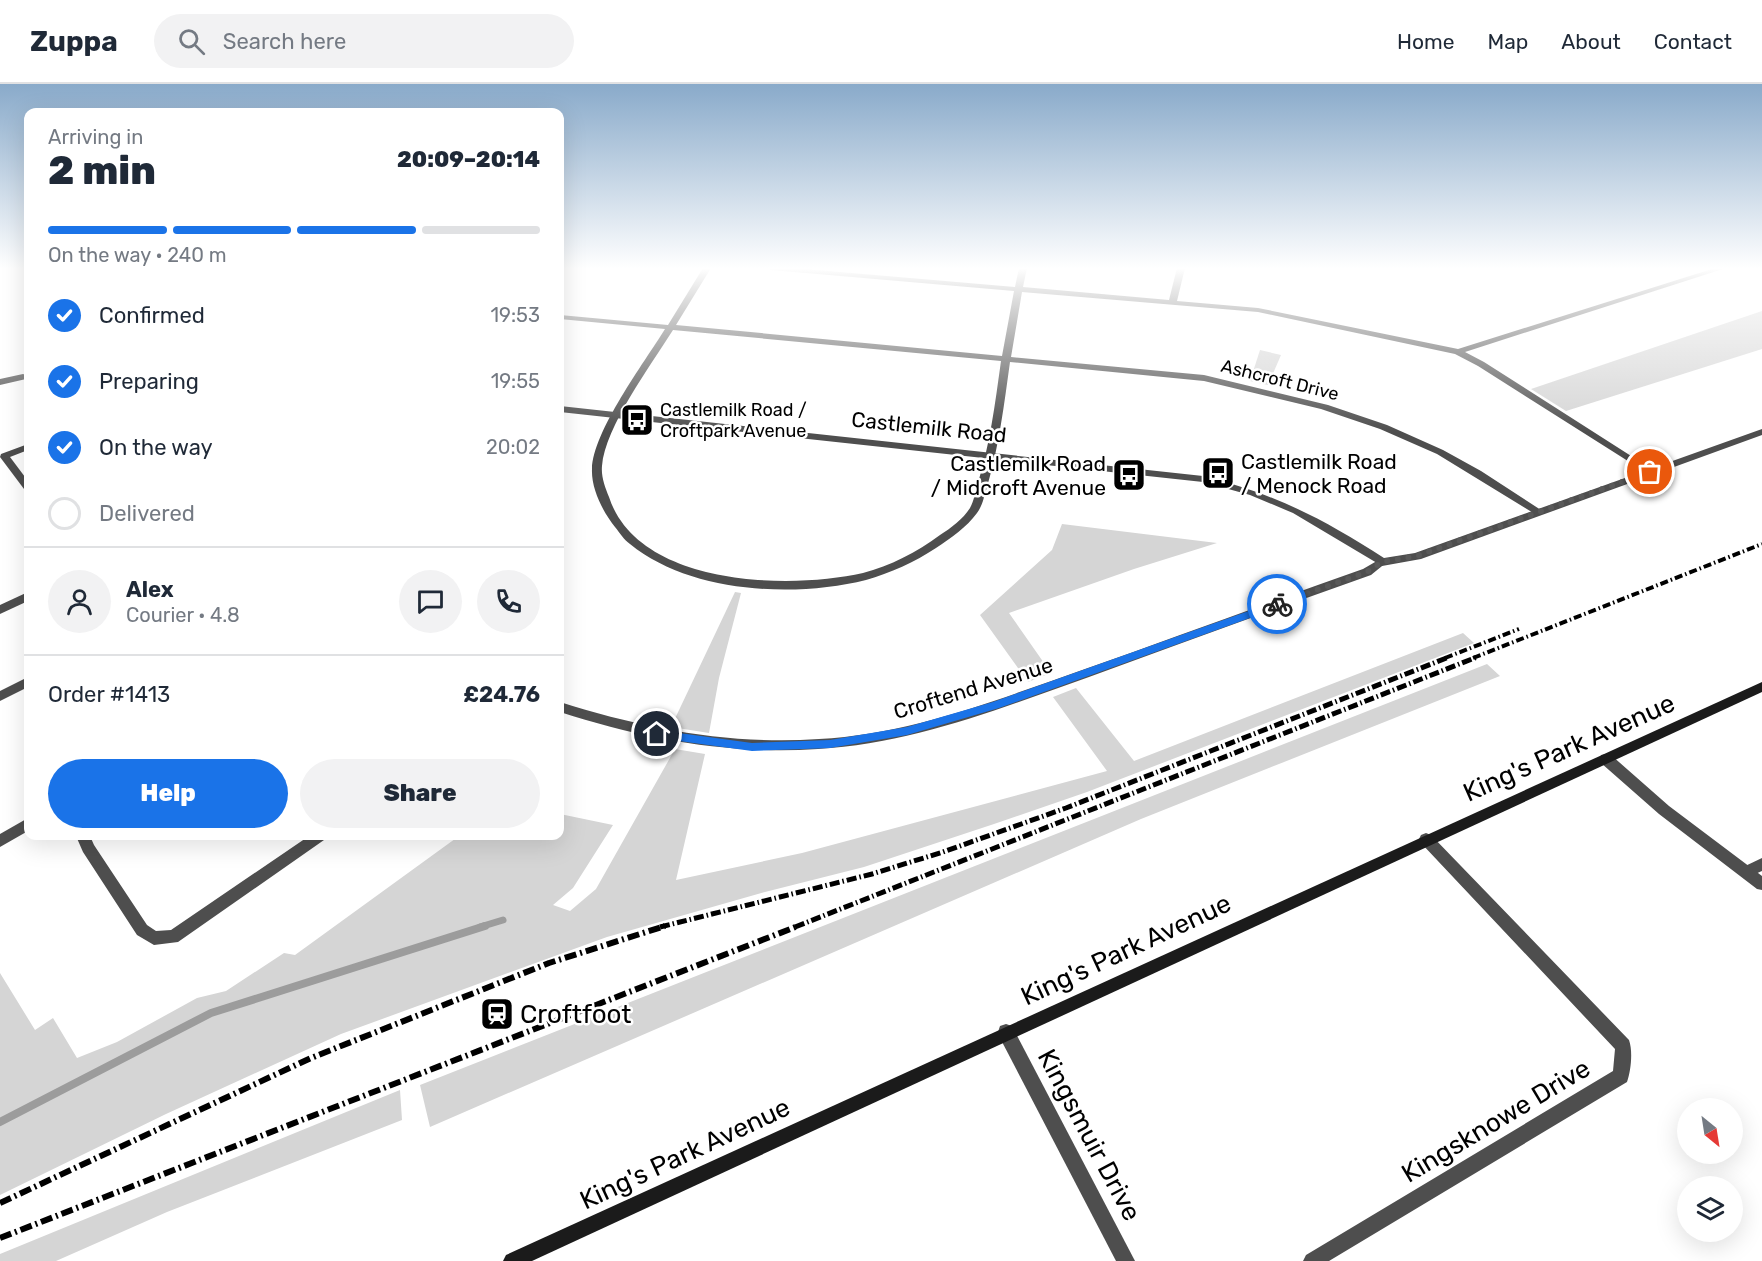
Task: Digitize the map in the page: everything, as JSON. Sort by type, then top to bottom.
[{"type":"main road","name":"King's Park Avenue","points":[[512,1261],[1426,839],[1762,687]]},
{"type":"street","name":"Ashcroft Drive","points":[[626,323],[1204,378],[1263,389],[1370,422],[1442,453],[1539,512]]},
{"type":"street","points":[[673,323],[616,415],[599,453],[597,475],[611,518],[627,537],[645,552],[685,569],[740,584],[782,586],[817,584],[863,576],[900,564],[936,544],[975,508],[993,455],[1012,323]]},
{"type":"street","points":[[1320,323],[1458,352],[1481,364],[1650,472]]},
{"type":"street","points":[[1458,352],[1549,323]]},
{"type":"street","points":[[0,382],[23,377]]},
{"type":"street","name":"Castlemilk Road","points":[[564,409],[1169,473],[1227,484],[1294,508],[1328,526],[1382,562]]},
{"type":"street","name":"Croftend Avenue","points":[[564,708],[602,722],[675,738],[752,747],[830,744],[896,733],[995,705],[1367,572],[1382,562],[1417,556],[1762,432]]},
{"type":"street","points":[[24,448],[4,456],[24,482]]},
{"type":"street","points":[[0,610],[24,598]]},
{"type":"street","points":[[0,696],[24,684]]},
{"type":"street","points":[[1606,759],[1664,810],[1762,884]]},
{"type":"street","points":[[0,841],[24,826]]},
{"type":"street","name":"Kingsknowe Drive","points":[[1312,1261],[1621,1076],[1623,1046],[1426,839]]},
{"type":"street","points":[[86,840],[142,930],[154,938],[173,937],[313,840]]},
{"type":"street","points":[[1746,872],[1762,864]]},
{"type":"street","name":"Kingsmuir Drive","points":[[1006,1032],[1126,1261]]},
{"type":"shaded area","points":[[1727,323],[1762,323],[1762,349],[1566,411],[1531,389]]},
{"type":"shaded area","points":[[1260,350],[1281,355],[1268,385],[1250,381]]},
{"type":"shaded area","points":[[1062,524],[1217,543],[1134,569],[1009,613],[1051,673],[1028,682],[980,615],[1052,550]]},
{"type":"shaded area","points":[[735,592],[741,593],[719,678],[709,733],[671,727]]},
{"type":"shaded area","points":[[1463,633],[1474,643],[1087,792],[864,867],[765,892],[607,937],[341,1034],[166,1114],[0,1195],[0,973],[35,1030],[53,1018],[77,1058],[117,1042],[197,998],[226,991],[284,953],[295,955],[453,840],[564,840],[564,815],[613,825],[573,888],[553,905],[570,911],[596,889],[675,749],[705,754],[676,880],[802,853],[1107,771],[1053,697],[1076,688],[1134,761]]},
{"type":"shaded area","points":[[1487,664],[1500,676],[1141,819],[430,1127],[420,1085]]},
{"type":"shaded area","points":[[400,1090],[402,1120],[167,1212],[56,1261],[0,1261],[0,1254]]},
{"type":"waterway","points":[[480,927],[503,920]]},
{"type":"waterway","points":[[0,1122],[211,1013],[485,926]]},
{"type":"railway","points":[[1473,658],[1762,544]]},
{"type":"railway","points":[[1445,658],[1519,629]]},
{"type":"railway","points":[[660,927],[872,874],[943,852],[1066,808],[1449,657]]},
{"type":"railway","points":[[795,927],[1477,657]]},
{"type":"railway","points":[[0,1203],[311,1058],[549,963],[665,926]]},
{"type":"railway","points":[[0,1238],[798,926]]},
{"type":"way so far","points":[[1277,604],[1367,572],[1382,562],[1417,556],[1650,472]]},
{"type":"place","name":"Castlemilk Road / Croftpark Avenue","points":[[637,420]]},
{"type":"place","name":"Castlemilk Road / Menock Road","points":[[1218,473]]},
{"type":"place","name":"Castlemilk Road / Midcroft Avenue","points":[[1129,475]]},
{"type":"place","name":"Croftfoot","points":[[497,1014]]},
{"type":"route","points":[[657,734],[752,747],[830,744],[907,731],[995,705],[1277,604]]}]
